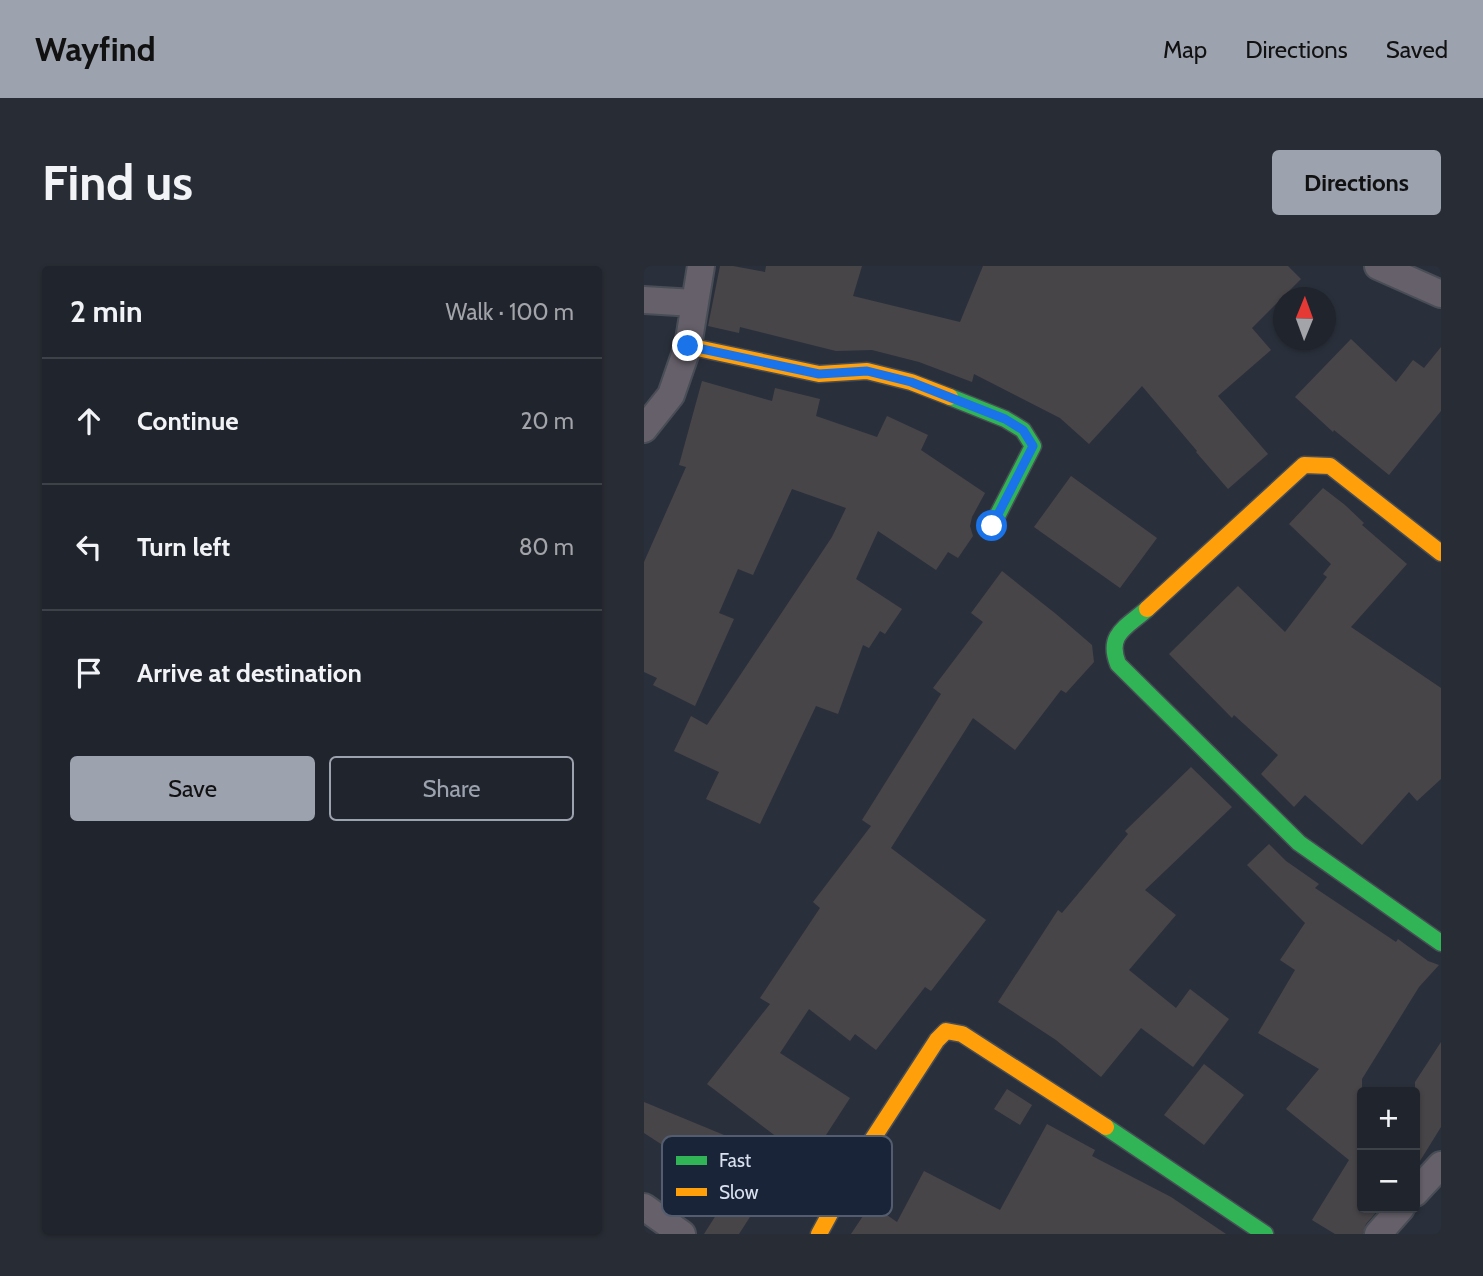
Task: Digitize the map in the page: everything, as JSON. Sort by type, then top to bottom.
[{"type":"street","points":[[644,429],[671,395],[688,346],[701,266]]},
{"type":"street","points":[[1378,266],[1441,294]]},
{"type":"street","points":[[644,300],[694,303]]},
{"type":"street","points":[[688,346],[819,374],[867,371],[911,382],[1005,419],[1023,430],[1033,446],[992,526]]},
{"type":"street","points":[[1441,553],[1330,466],[1304,465],[1115,638],[1114,650],[1118,664],[1299,843],[1441,943]]},
{"type":"street","points":[[875,1136],[937,1040],[946,1031],[962,1034],[1265,1234]]},
{"type":"street","points":[[1420,1188],[1441,1165]]},
{"type":"street","points":[[644,1207],[682,1234]]},
{"type":"street","points":[[1378,1234],[1397,1213]]},
{"type":"street","points":[[820,1234],[829,1216]]},
{"type":"building","points":[[720,266],[765,272],[766,266],[862,266],[853,296],[960,322],[983,266],[1288,266],[1301,279],[1293,287],[1273,287],[1273,307],[1252,328],[1271,350],[1218,396],[1268,454],[1228,489],[1142,386],[1089,444],[1060,418],[974,374],[972,382],[919,362],[872,350],[836,351],[740,327],[739,333],[708,326]]},
{"type":"building","points":[[1351,339],[1396,382],[1413,360],[1424,368],[1441,347],[1441,411],[1389,475],[1334,430],[1333,432],[1295,397]]},
{"type":"building","points":[[702,381],[772,401],[775,388],[820,399],[816,416],[877,437],[887,416],[928,435],[921,450],[985,493],[972,517],[970,526],[973,536],[958,558],[948,552],[936,570],[878,531],[856,579],[902,609],[885,634],[880,631],[869,648],[863,645],[838,714],[816,706],[760,824],[706,799],[719,772],[674,751],[691,716],[707,725],[832,537],[846,508],[792,489],[753,575],[738,569],[719,613],[734,619],[695,706],[653,685],[657,678],[644,672],[644,562],[686,467],[679,465]]},
{"type":"building","points":[[1071,476],[1157,538],[1120,588],[1034,527]]},
{"type":"building","points":[[1323,488],[1345,505],[1364,523],[1362,525],[1407,564],[1351,627],[1441,688],[1441,779],[1417,801],[1409,792],[1362,845],[1305,795],[1294,807],[1261,774],[1278,755],[1234,715],[1232,718],[1169,654],[1238,586],[1285,632],[1327,577],[1323,574],[1331,564],[1289,524]]},
{"type":"building","points":[[1002,571],[1092,645],[1094,662],[1066,693],[1061,690],[1015,750],[973,718],[891,848],[986,920],[931,991],[925,987],[876,1050],[855,1034],[850,1041],[809,1009],[780,1053],[850,1098],[825,1136],[776,1136],[707,1084],[770,1004],[760,998],[820,908],[813,902],[871,826],[862,820],[941,694],[933,688],[983,622],[971,613]]},
{"type":"building","points":[[1191,767],[1232,807],[1145,890],[1176,915],[1129,970],[1176,1008],[1190,989],[1229,1019],[1193,1067],[1141,1028],[1101,1077],[1056,1040],[998,1002],[1058,910],[1062,913],[1128,834],[1125,831]]},
{"type":"building","points":[[1269,844],[1286,861],[1319,884],[1315,888],[1396,942],[1398,939],[1428,961],[1439,965],[1419,987],[1362,1079],[1362,1087],[1357,1087],[1357,1213],[1376,1213],[1366,1224],[1363,1234],[1335,1234],[1312,1220],[1349,1160],[1286,1109],[1319,1069],[1258,1033],[1295,970],[1280,960],[1305,923],[1247,865]]},
{"type":"building","points":[[1441,1042],[1441,1127],[1420,1161],[1420,1087],[1415,1087],[1415,1082]]},
{"type":"building","points":[[1204,1064],[1244,1095],[1204,1145],[1164,1115]]},
{"type":"building","points":[[1007,1089],[1032,1105],[1020,1125],[994,1109]]},
{"type":"building","points":[[644,1102],[726,1136],[662,1136],[662,1145],[644,1133]]},
{"type":"building","points":[[1047,1124],[1095,1150],[1092,1156],[1171,1197],[1226,1234],[851,1234],[863,1216],[888,1216],[897,1222],[924,1171],[1000,1210]]},
{"type":"building","points":[[715,1216],[751,1216],[739,1234],[704,1234]]},
{"type":"traffic: fast","points":[[950,397],[1005,419],[1023,430],[1033,446],[992,526]]},
{"type":"traffic: fast","points":[[1147,609],[1120,632],[1115,645],[1118,664],[1299,843],[1441,943]]},
{"type":"traffic: fast","points":[[1106,1127],[1265,1234]]},
{"type":"traffic: slow","points":[[688,346],[819,374],[867,371],[911,382],[950,397]]},
{"type":"traffic: slow","points":[[1147,609],[1304,465],[1330,466],[1441,553]]},
{"type":"traffic: slow","points":[[875,1136],[937,1040],[946,1031],[962,1034],[1106,1127]]},
{"type":"traffic: slow","points":[[819,1234],[829,1216]]},
{"type":"route","points":[[688,346],[819,374],[867,371],[911,382],[1005,419],[1023,430],[1033,446],[992,526]]}]
